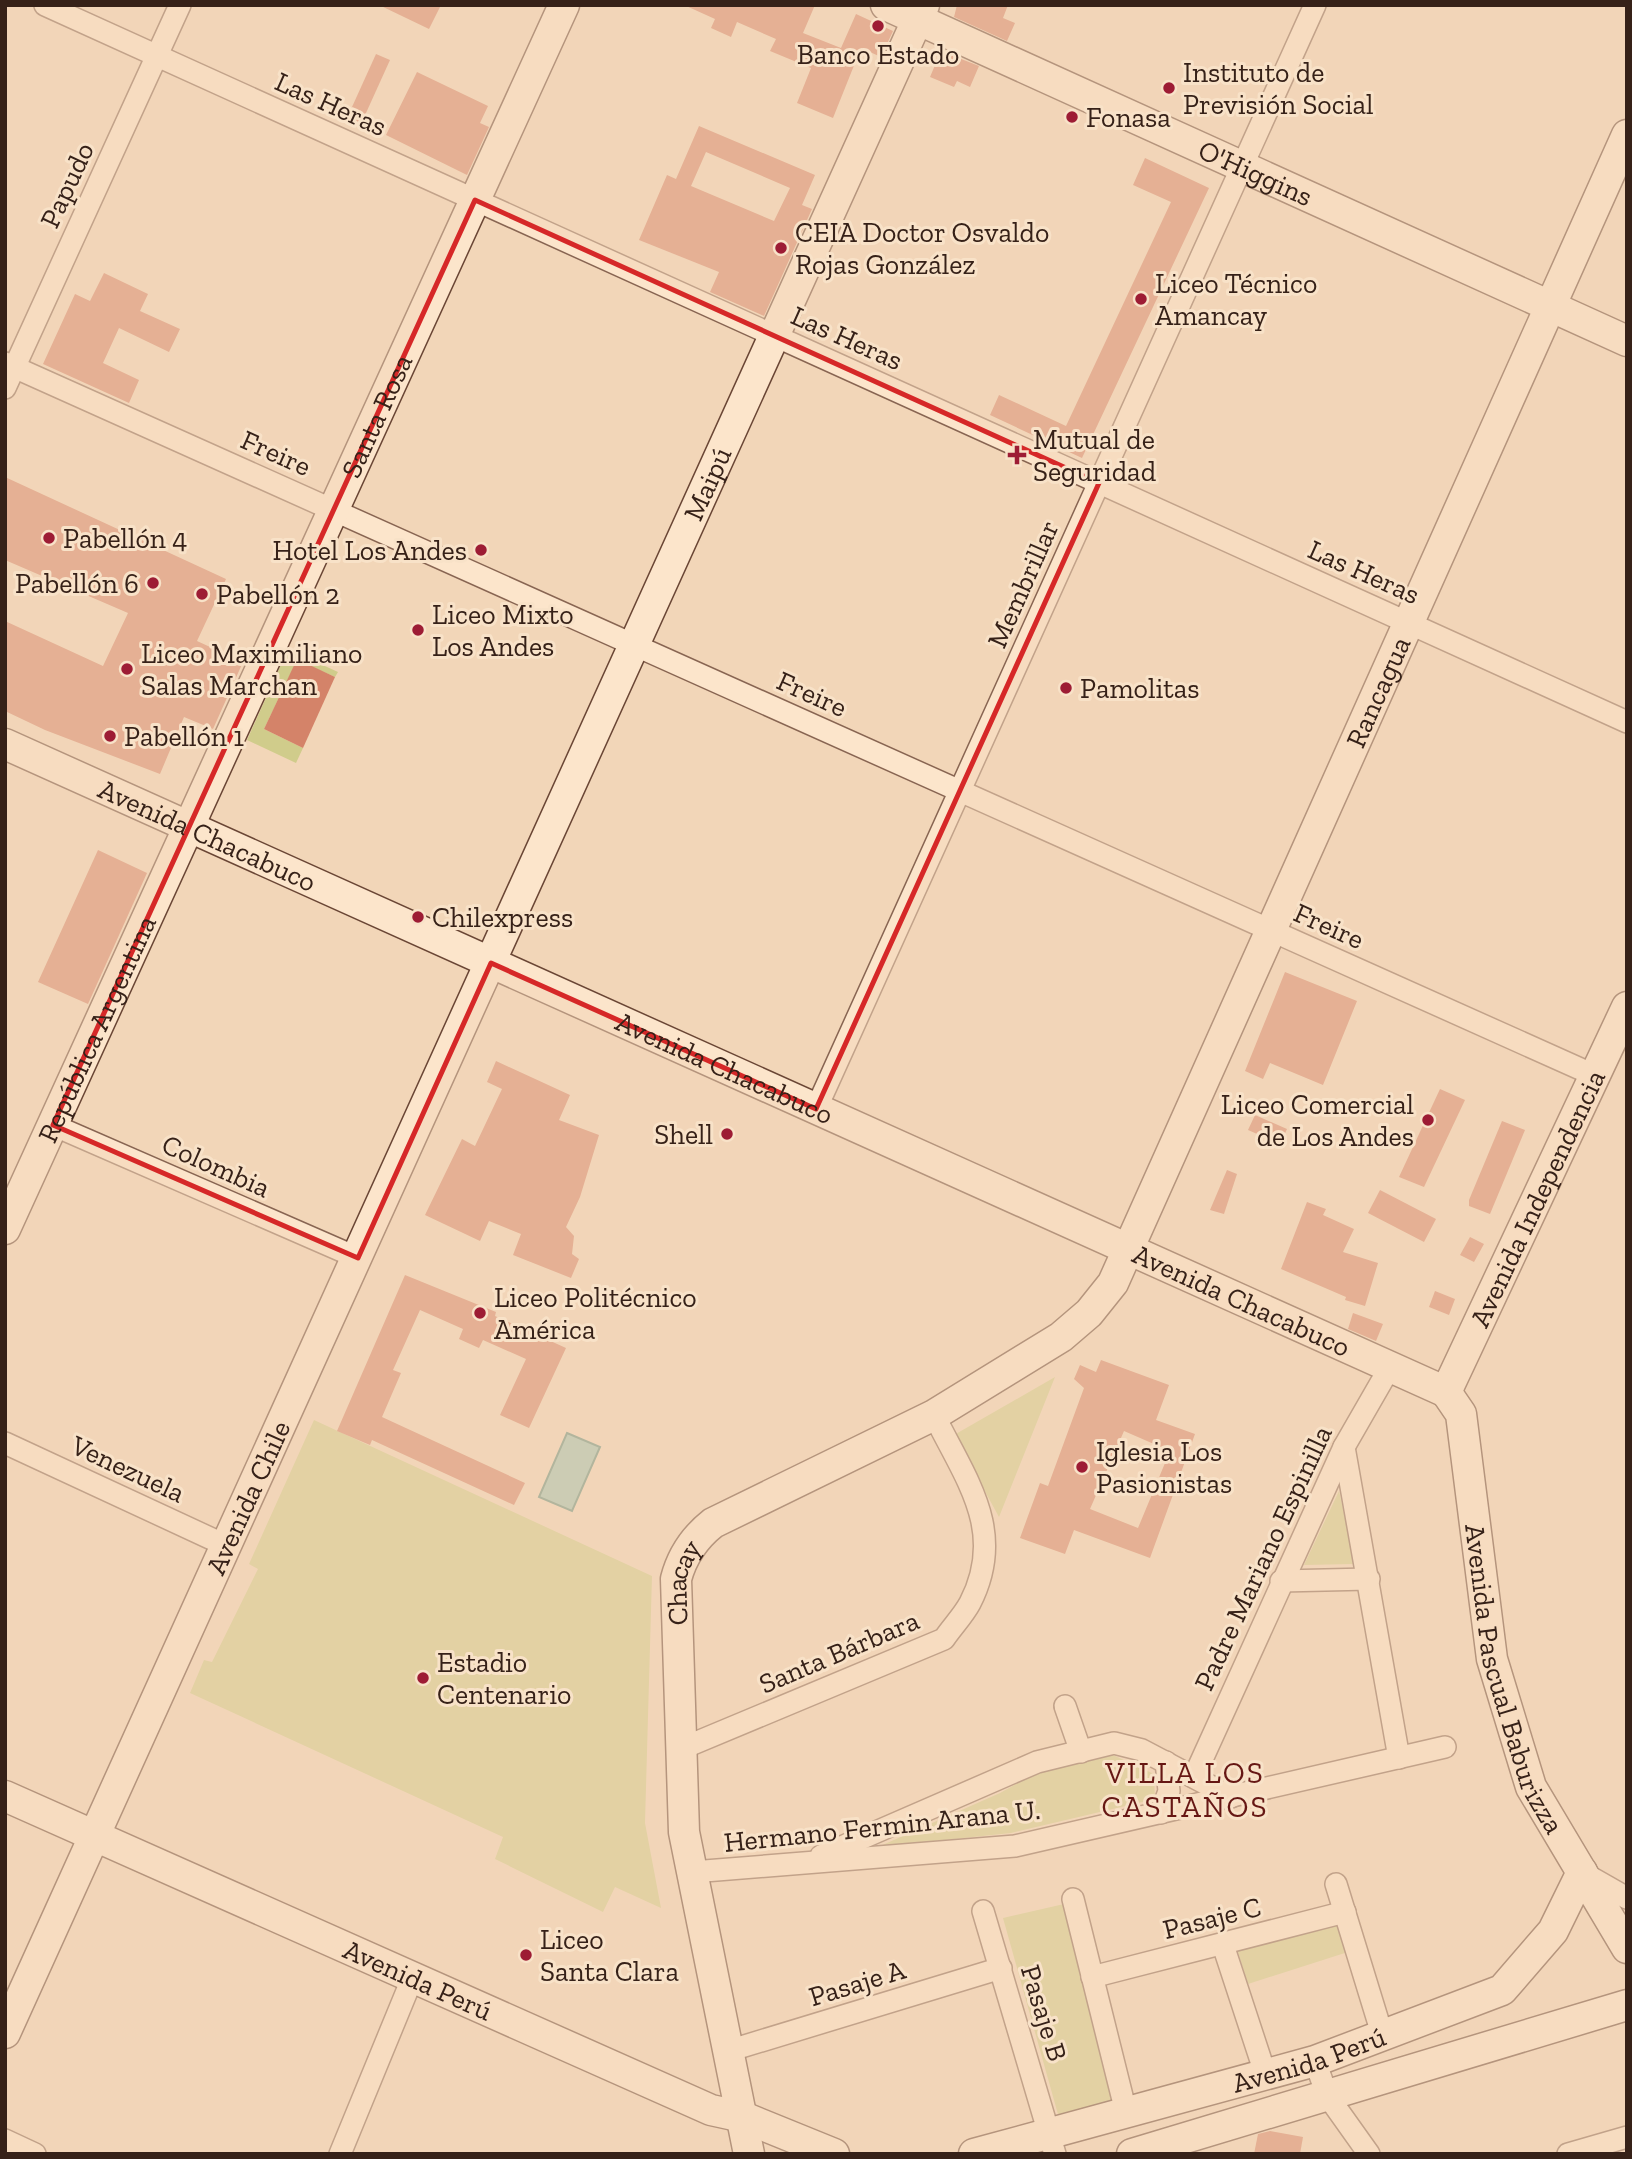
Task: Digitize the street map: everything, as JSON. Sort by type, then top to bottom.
[{"type":"main road","name":"Santa Rosa","points":[[188,827],[564,5]]},
{"type":"main road","name":"O'Higgins","points":[[886,5],[921,12],[1242,167],[1627,341]]},
{"type":"main road","name":"Maipú","points":[[491,963],[921,12]]},
{"type":"main road","name":"Rancagua","points":[[1129,1250],[1627,135]]},
{"type":"main road","name":"Avenida Chacabuco","points":[[5,744],[1446,1392]]},
{"type":"main road","name":"República Argentina","points":[[5,1229],[188,827]]},
{"type":"main road","name":"Avenida Chile","points":[[5,2033],[491,963]]},
{"type":"main road","name":"Avenida Independencia","points":[[1446,1392],[1627,1007]]},
{"type":"main road","name":"Chacay","points":[[749,2154],[684,1832],[676,1579],[688,1549],[704,1531],[723,1517],[934,1415],[1074,1326],[1113,1283],[1129,1250]]},
{"type":"main road","name":"Avenida Pascual Baburizza","points":[[1446,1392],[1461,1414],[1492,1658],[1531,1787],[1627,1948]]},
{"type":"main road","name":"Avenida Perú","points":[[5,1796],[711,2110],[743,2117],[834,2154]]},
{"type":"main road","name":"Avenida Perú","points":[[974,2154],[1053,2143],[1126,2112],[1315,2061],[1383,2038],[1502,1990],[1553,1931],[1582,1872]]},
{"type":"main road","name":"Avenida Perú","points":[[1132,2154],[1627,2005]]},
{"type":"street","name":"Las Heras","points":[[45,5],[1627,722]]},
{"type":"street","name":"Papudo","points":[[5,388],[10,365],[180,5]]},
{"type":"street","name":"Membrillar","points":[[816,1109],[1315,5]]},
{"type":"street","name":"Freire","points":[[10,365],[1596,1076]]},
{"type":"street","name":"Colombia","points":[[53,1125],[358,1258]]},
{"type":"street","name":"Padre Mariano Espinilla","points":[[1194,1777],[1344,1447],[1390,1367]]},
{"type":"street","name":"Santa Bárbara","points":[[683,1748],[944,1639],[969,1604],[986,1558],[981,1508],[934,1415]]},
{"type":"street","name":"Venezuela","points":[[5,1443],[227,1546]]},
{"type":"street","points":[[1344,1447],[1399,1758]]},
{"type":"street","points":[[1281,1581],[1368,1579]]},
{"type":"street","points":[[1065,1706],[1081,1752]]},
{"type":"street","points":[[803,1863],[1037,1762],[1114,1744],[1142,1750],[1231,1797]]},
{"type":"street","name":"Hermano Fermin Arana U.","points":[[692,1872],[1015,1846],[1445,1747]]},
{"type":"street","points":[[1161,1813],[1169,1791],[1166,1762]]},
{"type":"street","points":[[1582,1872],[1627,1898]]},
{"type":"street","points":[[1336,1884],[1383,2038]]},
{"type":"street","name":"Pasaje B","points":[[1073,1899],[1126,2112]]},
{"type":"street","name":"Pasaje B","points":[[983,1911],[1053,2143]]},
{"type":"street","name":"Pasaje C","points":[[1092,1977],[1345,1912]]},
{"type":"street","points":[[1223,1945],[1265,2073]]},
{"type":"street","name":"Pasaje A","points":[[729,2051],[1001,1968]]},
{"type":"street","points":[[340,2154],[412,1979]]},
{"type":"street","points":[[1315,2061],[1327,2095],[1369,2154]]},
{"type":"street","points":[[1568,2154],[1627,2137]]},
{"type":"street","points":[[5,2140],[35,2154]]},
{"type":"highlighted area","points":[[475,200],[1099,483],[816,1109],[491,963],[358,1258],[53,1125]]},
{"type":"shaded area","points":[[288,649],[338,672],[335,677],[297,660],[264,729],[303,748],[296,763],[247,740]]},
{"type":"shaded area","points":[[1055,1377],[999,1517],[954,1435]]},
{"type":"shaded area","name":"Estadio Centenario","points":[[314,1420],[652,1576],[645,1823],[661,1908],[615,1887],[603,1912],[495,1859],[503,1837],[190,1693],[204,1660],[212,1662],[258,1569],[249,1564]]},
{"type":"shaded area","points":[[567,1433],[600,1447],[572,1511],[539,1497]]},
{"type":"shaded area","points":[[1339,1491],[1355,1564],[1304,1565]]},
{"type":"shaded area","points":[[1113,1755],[1154,1774],[1155,1799],[1011,1833],[878,1847],[1000,1793],[1036,1773]]},
{"type":"shaded area","points":[[1064,1904],[1112,2103],[1059,2118],[1003,1918]]},
{"type":"shaded area","points":[[1336,1919],[1348,1952],[1248,1984],[1237,1949]]},
{"type":"building","points":[[379,5],[441,5],[429,29]]},
{"type":"building","points":[[684,5],[815,5],[803,33],[841,48],[856,14],[893,31],[881,57],[861,48],[833,118],[797,103],[811,68],[770,51],[776,39],[737,22],[731,37],[711,28],[715,19]]},
{"type":"building","points":[[957,5],[1008,5],[1003,18],[1015,23],[1007,41],[954,17]]},
{"type":"building","points":[[941,51],[979,66],[970,87],[957,81],[954,87],[930,77]]},
{"type":"building","points":[[376,54],[390,60],[361,124],[347,118]]},
{"type":"building","points":[[417,72],[488,106],[480,123],[489,127],[467,175],[386,135]]},
{"type":"building","points":[[699,126],[815,175],[802,205],[812,209],[764,316],[710,292],[719,272],[639,240],[667,175],[676,179]],"holes":[[[706,152],[790,188],[774,221],[691,186]]]},
{"type":"building","name":"Liceo Técnico Amancay","points":[[1145,158],[1209,188],[1082,458],[990,415],[999,395],[1066,426],[1171,202],[1133,185]]},
{"type":"building","points":[[104,273],[148,294],[140,311],[180,329],[169,352],[119,328],[103,363],[139,380],[129,403],[43,364],[75,294],[90,301]]},
{"type":"building","name":"Liceo Maximiliano Salas Marchan","points":[[5,477],[226,579],[197,641],[243,662],[213,729],[184,717],[160,774],[45,730],[5,711],[5,621],[103,666],[128,613],[5,560]]},
{"type":"building","points":[[297,659],[335,677],[303,748],[264,729]]},
{"type":"building","points":[[98,850],[147,873],[88,1004],[38,982]]},
{"type":"building","points":[[1285,972],[1357,1001],[1323,1085],[1270,1063],[1263,1079],[1245,1071]]},
{"type":"building","points":[[496,1061],[570,1095],[559,1120],[599,1135],[580,1197],[566,1227],[574,1236],[572,1254],[579,1259],[571,1278],[513,1255],[521,1234],[489,1221],[480,1241],[425,1215],[462,1139],[475,1146],[502,1089],[487,1082]]},
{"type":"building","points":[[1440,1089],[1465,1100],[1424,1187],[1399,1177]]},
{"type":"building","points":[[1255,1115],[1287,1129],[1280,1144],[1248,1130]]},
{"type":"building","points":[[1502,1121],[1525,1130],[1490,1214],[1469,1206],[1469,1200]]},
{"type":"building","points":[[1227,1170],[1237,1174],[1224,1214],[1210,1210]]},
{"type":"building","points":[[1380,1190],[1436,1219],[1424,1242],[1368,1213]]},
{"type":"building","points":[[1307,1202],[1326,1209],[1323,1215],[1354,1229],[1343,1252],[1378,1263],[1365,1306],[1345,1300],[1346,1297],[1281,1269]]},
{"type":"building","points":[[1470,1237],[1484,1244],[1474,1262],[1460,1255]]},
{"type":"building","points":[[405,1275],[496,1312],[495,1316],[566,1348],[529,1428],[500,1415],[526,1359],[483,1340],[479,1348],[459,1339],[463,1329],[420,1310],[393,1370],[401,1373],[382,1417],[525,1483],[514,1505],[372,1440],[370,1445],[337,1431]]},
{"type":"building","points":[[1435,1291],[1455,1299],[1449,1315],[1429,1307]]},
{"type":"building","points":[[1353,1313],[1383,1324],[1376,1341],[1348,1329]]},
{"type":"building","name":"Iglesia Los Pasionistas","points":[[1101,1360],[1169,1385],[1156,1420],[1195,1434],[1150,1558],[1074,1530],[1065,1554],[1020,1538],[1040,1483],[1048,1486],[1084,1388],[1074,1379],[1080,1365],[1096,1372]],"holes":[[[1124,1431],[1170,1451],[1138,1528],[1090,1509]]]},
{"type":"building","points":[[1270,2131],[1303,2137],[1300,2154],[1254,2154],[1258,2134]]},
{"type":"place","name":"Banco Estado","points":[[878,26]]},
{"type":"place","name":"Instituto de Previsión Social","points":[[1169,88]]},
{"type":"place","name":"Fonasa","points":[[1072,117]]},
{"type":"place","name":"CEIA Doctor Osvaldo Rojas González","points":[[781,248]]},
{"type":"place","name":"Liceo Técnico Amancay","points":[[1141,299]]},
{"type":"place","name":"Mutual de Seguridad","points":[[1017,455]]},
{"type":"place","name":"Pabellón 4","points":[[49,538]]},
{"type":"place","name":"Hotel Los Andes","points":[[481,550]]},
{"type":"place","name":"Pabellón 6","points":[[153,583]]},
{"type":"place","name":"Pabellón 2","points":[[202,594]]},
{"type":"place","name":"Liceo Mixto Los Andes","points":[[418,630]]},
{"type":"place","name":"Liceo Maximiliano Salas Marchan","points":[[127,669]]},
{"type":"place","name":"Pamolitas","points":[[1066,688]]},
{"type":"place","name":"Pabellón 1","points":[[110,736]]},
{"type":"place","name":"Chilexpress","points":[[418,917]]},
{"type":"place","name":"Liceo Comercial de Los Andes","points":[[1428,1120]]},
{"type":"place","name":"Shell","points":[[727,1134]]},
{"type":"place","name":"Liceo Politécnico América","points":[[480,1313]]},
{"type":"place","name":"Iglesia Los Pasionistas","points":[[1082,1467]]},
{"type":"place","name":"Estadio Centenario","points":[[423,1678]]},
{"type":"place","name":"Liceo Santa Clara","points":[[526,1955]]},
{"type":"district","name":"VILLA LOS CASTAÑOS","points":[[1185,1790]]}]
